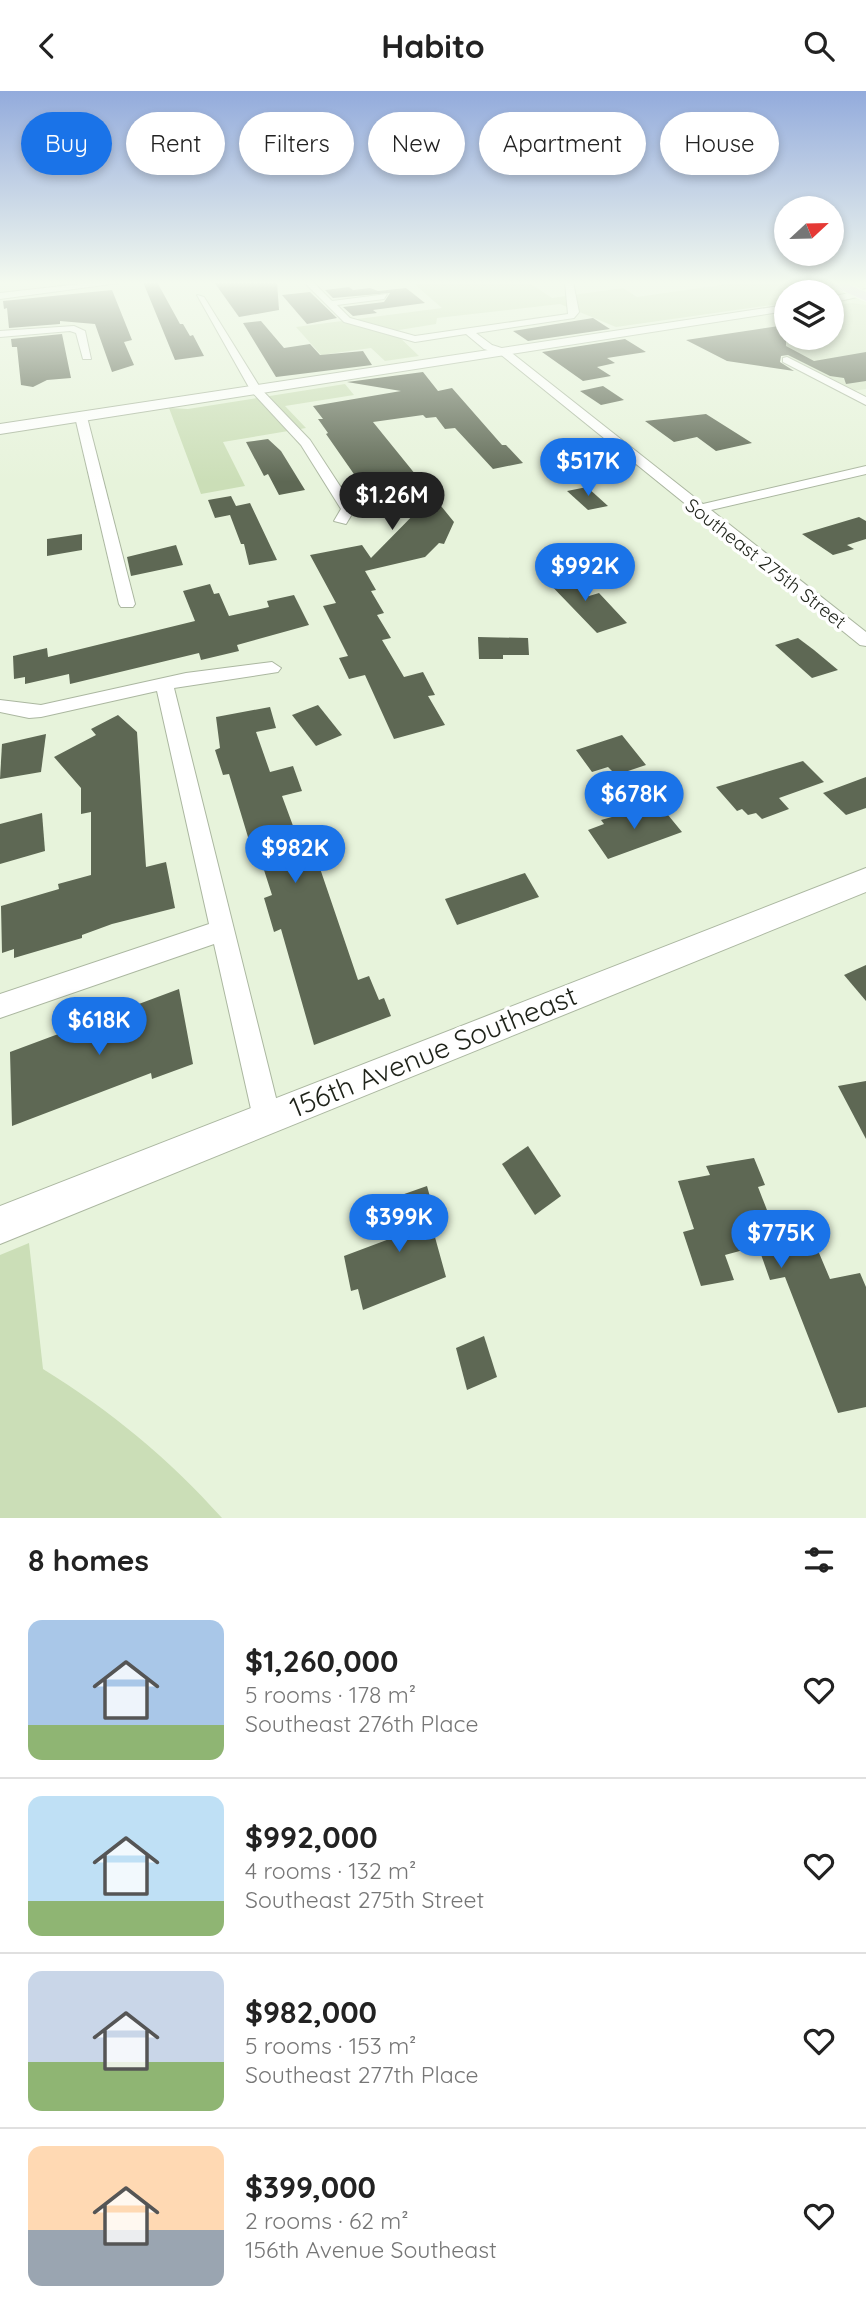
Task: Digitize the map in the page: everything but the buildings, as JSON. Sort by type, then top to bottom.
[{"type":"street","points":[[85,349],[87,357]]},
{"type":"street","points":[[231,349],[257,391],[306,443],[348,509],[341,521]]},
{"type":"street","name":"Southeast 275th Street","points":[[493,349],[504,352],[697,509],[866,641]]},
{"type":"street","points":[[0,429],[526,349]]},
{"type":"street","points":[[787,360],[866,402]]},
{"type":"street","points":[[81,417],[127,604]]},
{"type":"street","points":[[697,509],[866,470]]},
{"type":"street","points":[[2,706],[29,712],[65,707],[164,684],[272,669]]},
{"type":"street","points":[[164,684],[267,1118]]},
{"type":"street","name":"156th Avenue Southeast","points":[[0,1225],[866,880]]},
{"type":"street","points":[[0,1006],[221,931]]},
{"type":"shaded area","points":[[315,349],[367,349],[321,355]]},
{"type":"shaded area","points":[[372,349],[411,349],[419,356],[385,361]]},
{"type":"shaded area","points":[[866,349],[866,389],[851,391],[776,350]]},
{"type":"shaded area","points":[[345,384],[354,395],[285,406],[306,428],[223,442],[245,486],[201,494],[169,408],[188,409]]},
{"type":"shaded area","points":[[29,1243],[43,1369],[138,1437],[181,1475],[222,1518],[0,1518],[0,1255]]}]
